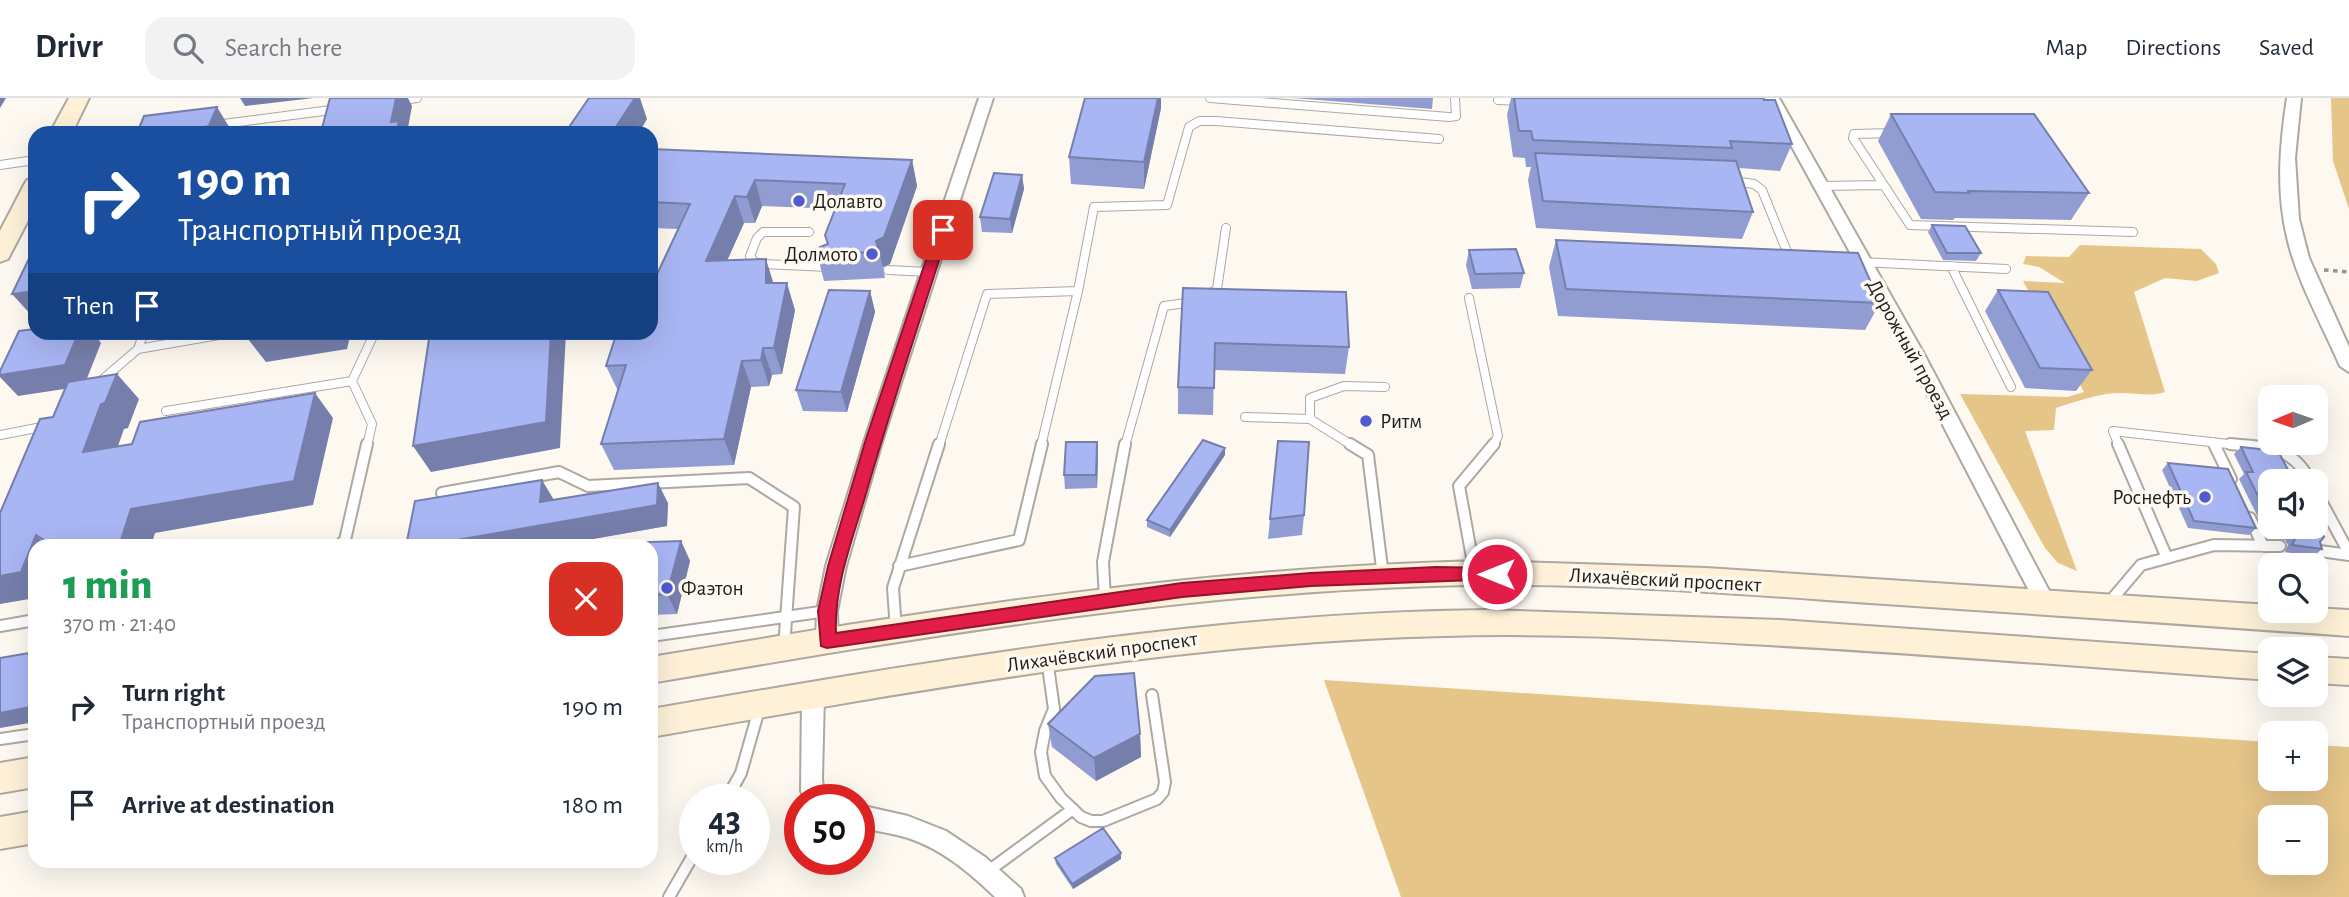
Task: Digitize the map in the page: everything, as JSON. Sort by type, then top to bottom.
[{"type":"main road","points":[[65,126],[79,98]]},
{"type":"main road","points":[[0,254],[28,199]]},
{"type":"main road","name":"Лихачёвский проспект","points":[[658,669],[784,648],[827,626],[896,630],[1182,590],[1383,576],[1475,574],[1690,580],[2349,623]]},
{"type":"main road","name":"Лихачёвский проспект","points":[[658,722],[1047,658],[1202,638],[1320,628],[1445,623],[1574,624],[1728,630],[2258,666]]},
{"type":"main road","points":[[2328,671],[2349,673]]},
{"type":"main road","points":[[0,778],[28,773]]},
{"type":"main road","points":[[0,833],[28,828]]},
{"type":"street","points":[[827,626],[836,566],[873,442],[986,98]]},
{"type":"street","points":[[2294,98],[2287,142],[2288,195],[2300,256],[2349,366]]},
{"type":"street","name":"Дорожный проезд","points":[[1774,108],[1820,186],[1858,262],[1915,354],[2045,603]]},
{"type":"street","points":[[811,784],[813,695]]},
{"type":"street","points":[[875,820],[908,827],[941,839],[987,872],[1012,897]]},
{"type":"lane","points":[[390,102],[417,98]]},
{"type":"lane","points":[[1210,98],[1449,117],[1457,113],[1455,98]]},
{"type":"lane","points":[[1498,100],[1526,102]]},
{"type":"lane","points":[[207,126],[349,107]]},
{"type":"lane","points":[[899,566],[1019,540],[1078,290],[1094,206],[1167,205],[1189,127],[1199,121],[1439,139]]},
{"type":"lane","points":[[1902,134],[1854,134],[1853,138],[1906,223],[1914,226],[2133,232]]},
{"type":"lane","points":[[0,165],[28,161]]},
{"type":"lane","points":[[1729,181],[1754,184],[1762,190],[1791,260]]},
{"type":"lane","points":[[1820,186],[1883,185]]},
{"type":"lane","points":[[1105,600],[1103,562],[1119,467],[1164,306],[1200,301],[1217,289],[1226,228]]},
{"type":"lane","points":[[809,232],[763,232],[757,238],[750,257],[754,262],[764,264],[829,267]]},
{"type":"lane","points":[[1777,259],[1804,260]]},
{"type":"lane","points":[[1858,262],[2007,269]]},
{"type":"lane","points":[[1951,266],[2011,387]]},
{"type":"lane","points":[[888,270],[929,272]]},
{"type":"lane","points":[[896,630],[893,588],[987,294],[1078,290]]},
{"type":"lane","points":[[1469,298],[1498,436],[1494,445],[1459,486],[1475,574]]},
{"type":"lane","points":[[87,392],[138,349],[142,340]]},
{"type":"lane","points":[[138,349],[190,340]]},
{"type":"lane","points":[[352,381],[371,340]]},
{"type":"lane","points":[[166,411],[352,381]]},
{"type":"lane","points":[[345,539],[372,424],[352,381]]},
{"type":"lane","points":[[1310,419],[1310,398],[1344,386],[1385,387]]},
{"type":"lane","points":[[1245,417],[1310,419],[1368,455],[1383,576]]},
{"type":"lane","points":[[0,435],[46,427],[57,418]]},
{"type":"lane","points":[[2166,558],[2113,431],[2277,449],[2301,463],[2304,469]]},
{"type":"lane","points":[[2213,442],[2235,488]]},
{"type":"lane","points":[[442,493],[559,472],[588,486],[749,478],[794,507],[784,648]]},
{"type":"lane","points":[[2246,511],[2263,546]]},
{"type":"lane","points":[[2328,514],[2349,554]]},
{"type":"lane","points":[[2106,607],[2141,565],[2214,545],[2280,546]]},
{"type":"lane","points":[[2320,551],[2349,554]]},
{"type":"lane","points":[[658,635],[787,617],[827,626]]},
{"type":"lane","points":[[0,626],[28,621]]},
{"type":"lane","points":[[1047,658],[1054,709],[1045,731],[1041,752],[1045,776],[1073,809],[1091,821],[1102,821],[1157,799],[1163,792],[1165,782],[1153,695]]},
{"type":"lane","points":[[735,784],[741,773],[760,704]]},
{"type":"lane","points":[[0,739],[28,735]]},
{"type":"lane","points":[[987,872],[1073,809]]},
{"type":"lane","points":[[669,897],[682,875]]},
{"type":"shaded area","points":[[2331,98],[2349,98],[2349,209],[2333,161]]},
{"type":"shaded area","points":[[2080,245],[2201,249],[2216,264],[2219,273],[2197,281],[2165,278],[2134,292],[2165,392],[2149,395],[2113,393],[2088,398],[2056,408],[2054,430],[2025,431],[2077,571],[2058,563],[2045,548],[1960,394],[2067,397],[2084,392],[2023,281],[2065,283],[2039,267],[2023,264],[2026,256],[2069,257]]},
{"type":"shaded area","points":[[1324,680],[2258,741],[2258,791],[2328,791],[2328,746],[2349,747],[2349,897],[1401,897]]},
{"type":"building","points":[[330,98],[396,98],[391,122],[399,121],[398,126],[323,126]]},
{"type":"building","points":[[589,98],[635,98],[617,126],[570,126]]},
{"type":"building","points":[[1085,98],[1158,98],[1144,162],[1069,157]]},
{"type":"building","points":[[1514,98],[1763,98],[1775,100],[1792,144],[1730,141],[1732,148],[1533,140],[1531,131],[1519,131]]},
{"type":"building","points":[[217,107],[209,126],[140,126],[144,116]]},
{"type":"building","points":[[1891,114],[2034,114],[2089,193],[1935,192]]},
{"type":"building","points":[[658,149],[912,160],[884,237],[876,241],[879,252],[817,254],[820,247],[828,244],[825,235],[845,184],[755,180],[747,197],[735,196],[706,261],[766,259],[766,283],[787,283],[774,348],[763,348],[761,360],[742,361],[724,439],[601,444],[626,365],[606,366],[614,340],[658,340],[658,272],[690,204],[658,202]]},
{"type":"building","points":[[1535,153],[1736,161],[1753,212],[1543,201]]},
{"type":"building","points":[[994,173],[1022,175],[1010,219],[980,217]]},
{"type":"building","points":[[1932,225],[1965,226],[1981,253],[1947,253]]},
{"type":"building","points":[[1556,240],[1858,253],[1880,303],[1566,289]]},
{"type":"building","points":[[1516,249],[1524,273],[1475,274],[1469,250]]},
{"type":"building","points":[[28,261],[28,292],[12,294]]},
{"type":"building","points":[[1183,288],[1346,292],[1349,347],[1215,343],[1214,388],[1178,387]]},
{"type":"building","points":[[829,290],[870,291],[841,392],[796,390]]},
{"type":"building","points":[[1998,290],[2048,292],[2092,370],[2040,368]]},
{"type":"building","points":[[28,330],[28,340],[76,340],[65,365],[0,375],[19,331]]},
{"type":"building","points":[[429,340],[551,340],[546,422],[413,446]]},
{"type":"building","points":[[117,374],[105,403],[101,404],[83,452],[132,444],[140,422],[315,393],[294,481],[131,509],[121,539],[42,539],[36,535],[34,539],[28,539],[28,555],[21,572],[0,576],[0,513],[40,419],[53,417],[68,382]]},
{"type":"building","points":[[1203,440],[1225,448],[1170,530],[1147,520]]},
{"type":"building","points":[[1278,441],[1309,442],[1304,515],[1270,519]]},
{"type":"building","points":[[1066,442],[1097,442],[1096,475],[1064,475]]},
{"type":"building","points":[[2241,447],[2258,449],[2258,455],[2280,455],[2288,469],[2258,469],[2258,496],[2246,472],[2253,472]]},
{"type":"building","points":[[2168,463],[2228,469],[2256,528],[2194,521]]},
{"type":"building","points":[[542,480],[540,502],[658,483],[657,505],[463,539],[407,539],[415,501]]},
{"type":"building","points":[[2295,539],[2322,539],[2320,542],[2322,549],[2292,545]]},
{"type":"building","points":[[681,541],[667,594],[658,595],[658,542]]},
{"type":"building","points":[[28,653],[28,707],[0,713],[0,658]]},
{"type":"building","points":[[1134,673],[1140,734],[1094,758],[1048,724],[1095,676]]},
{"type":"building","points":[[1103,828],[1121,853],[1072,884],[1055,858]]},
{"type":"place","name":"Долавто","points":[[799,201]]},
{"type":"place","name":"Долмото","points":[[872,254]]},
{"type":"place","name":"Ритм","points":[[1366,421]]},
{"type":"place","name":"Роснефть","points":[[2205,497]]},
{"type":"place","name":"Фаэтон","points":[[667,588]]},
{"type":"route","points":[[943,230],[873,442],[836,566],[827,611],[827,641],[1182,590],[1311,579],[1497,574]]}]
